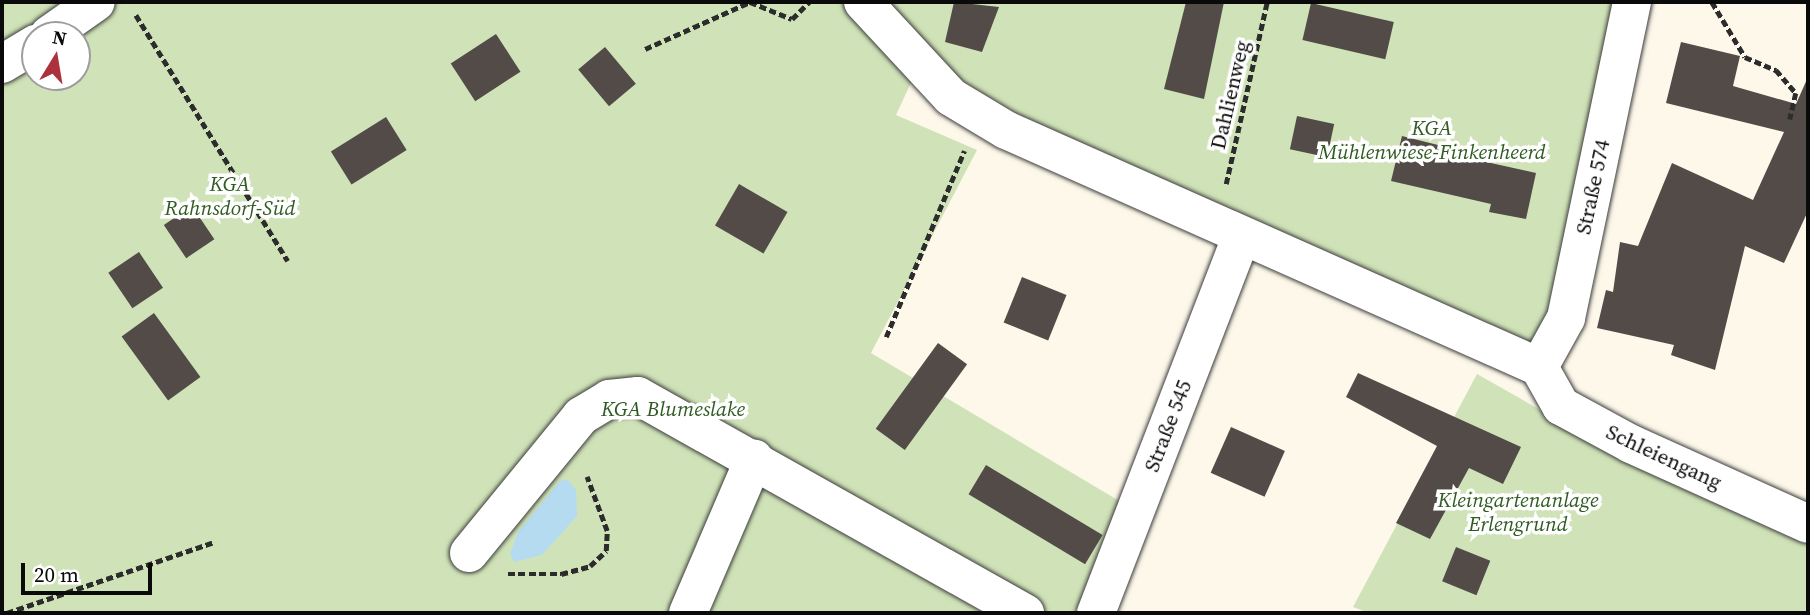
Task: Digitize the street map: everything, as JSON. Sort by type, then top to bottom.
[{"type":"street","points":[[69,21],[96,2]]},
{"type":"street","points":[[863,2],[951,97],[981,115],[1241,238],[1539,368]]},
{"type":"street","name":"Straße 574","points":[[1539,368],[1566,318],[1632,2]]},
{"type":"street","points":[[2,64],[21,52]]},
{"type":"street","name":"Straße 545","points":[[1096,613],[1241,238]]},
{"type":"street","name":"Schleiengang","points":[[1539,368],[1561,406],[1631,444],[1808,524]]},
{"type":"street","points":[[469,553],[581,416],[610,399],[638,397],[754,459],[1025,613]]},
{"type":"street","points":[[688,613],[754,459]]},
{"type":"path","points":[[129,2],[288,261]]},
{"type":"path","points":[[645,48],[750,2],[792,19],[810,2]]},
{"type":"path","name":"Dahlienweg","points":[[1223,196],[1267,2]]},
{"type":"path","points":[[1712,2],[1745,57],[1776,70],[1796,93],[1790,119]]},
{"type":"path","points":[[886,337],[981,115]]},
{"type":"path","points":[[469,553],[473,566],[530,576],[590,566],[606,551],[607,531],[599,505],[564,436]]},
{"type":"path","points":[[7,613],[212,543]]},
{"type":"green space","points":[[2,2],[1617,2],[1578,194],[1540,342],[1519,345],[1021,116],[937,66],[928,46],[896,115],[977,150],[871,353],[1126,505],[1084,613],[2,613]]},
{"type":"green space","name":"Kleingartenanlage Erlengrund","points":[[1477,374],[1634,463],[1808,539],[1808,613],[1369,613],[1353,607]]},
{"type":"water","points":[[568,480],[576,490],[577,516],[542,555],[514,562],[510,554],[518,532],[560,481]]},
{"type":"building","points":[[954,2],[999,7],[982,52],[945,42]]},
{"type":"building","points":[[1186,2],[1224,2],[1204,99],[1164,89]]},
{"type":"building","points":[[1311,3],[1394,22],[1385,59],[1302,40]]},
{"type":"building","points":[[496,34],[521,72],[475,101],[451,63]]},
{"type":"building","points":[[1681,42],[1740,56],[1733,86],[1796,104],[1808,77],[1808,211],[1784,263],[1745,246],[1715,370],[1671,355],[1674,345],[1597,328],[1606,290],[1613,292],[1620,242],[1638,246],[1672,163],[1753,200],[1784,132],[1666,103]]},
{"type":"building","points":[[605,47],[636,84],[609,106],[578,69]]},
{"type":"building","points":[[1297,116],[1334,124],[1327,157],[1290,149]]},
{"type":"building","points":[[386,117],[407,150],[352,185],[331,151]]},
{"type":"building","points":[[1402,136],[1442,146],[1441,152],[1536,173],[1526,219],[1489,212],[1491,204],[1391,181]]},
{"type":"building","points":[[739,184],[787,212],[763,254],[715,226]]},
{"type":"building","points":[[192,206],[214,239],[186,258],[164,225]]},
{"type":"building","points":[[139,252],[163,288],[132,308],[108,273]]},
{"type":"building","points":[[1022,277],[1067,295],[1048,340],[1004,322]]},
{"type":"building","points":[[154,313],[200,377],[168,400],[122,337]]},
{"type":"building","points":[[938,343],[967,364],[905,450],[876,429]]},
{"type":"building","points":[[1358,373],[1521,447],[1503,484],[1469,468],[1430,539],[1396,523],[1437,446],[1346,397]]},
{"type":"building","points":[[1231,427],[1285,451],[1265,497],[1211,473]]},
{"type":"building","points":[[986,465],[1103,535],[1085,564],[968,494]]},
{"type":"building","points":[[1456,547],[1490,561],[1476,595],[1442,581]]},
{"type":"park label","name":"KGA Mühlenwiese-Finkenheerd","points":[[1432,140]]},
{"type":"park label","name":"KGA Rahnsdorf-Süd","points":[[230,196]]},
{"type":"park label","name":"KGA Blumeslake","points":[[673,409]]}]
